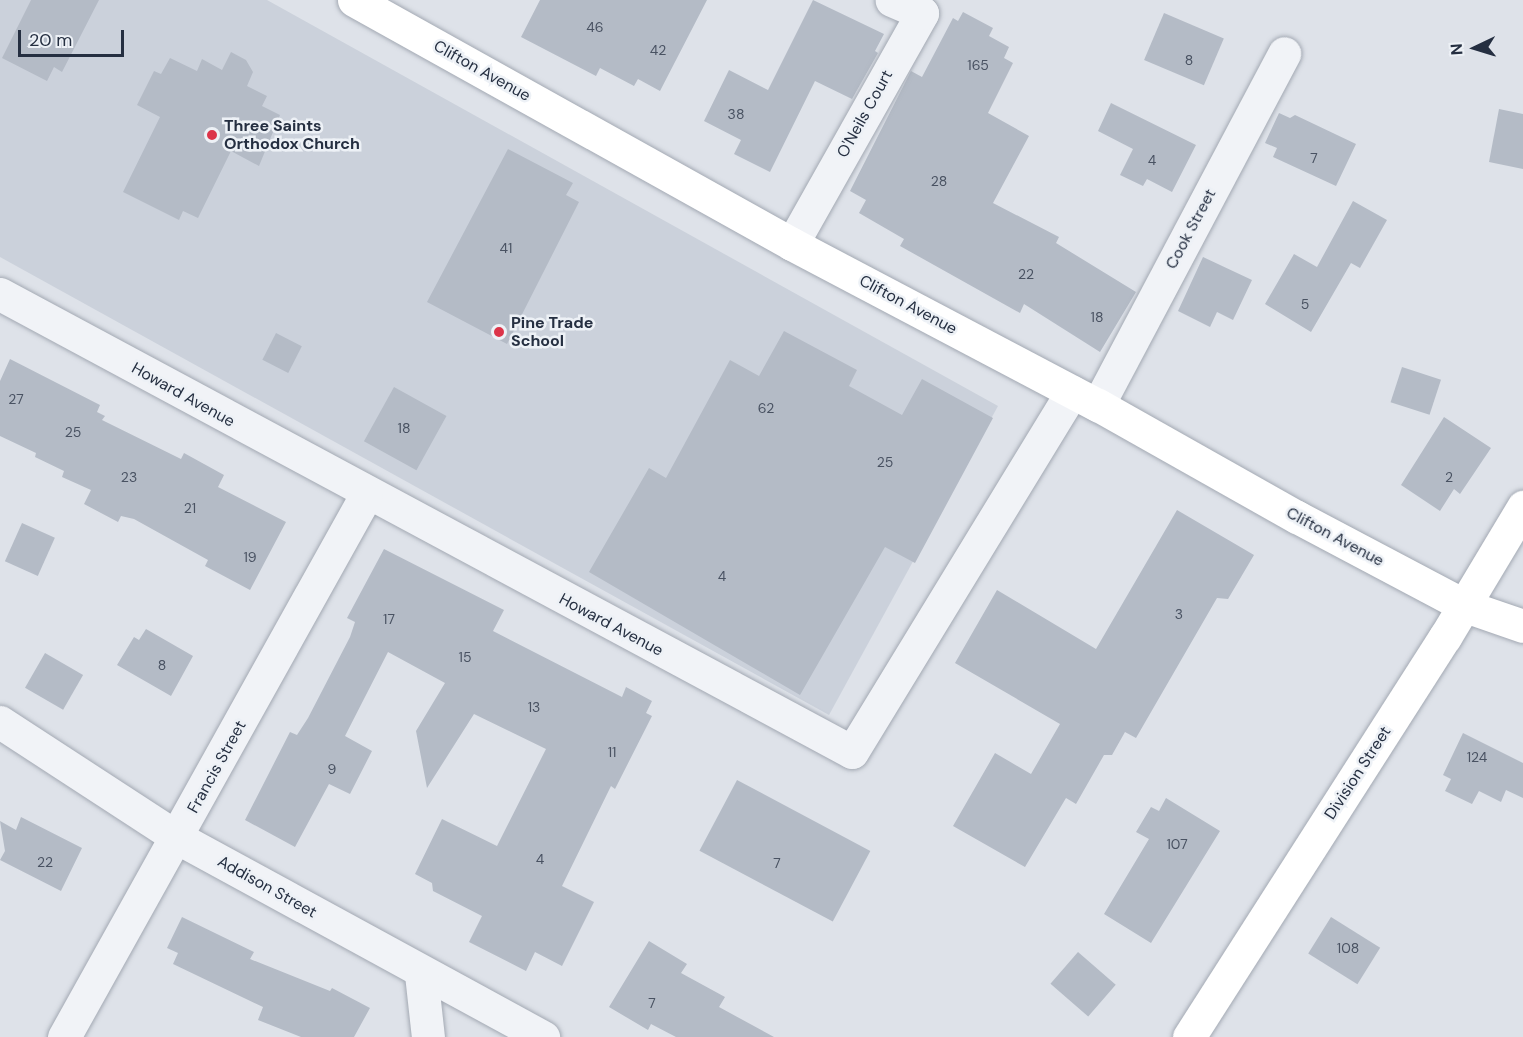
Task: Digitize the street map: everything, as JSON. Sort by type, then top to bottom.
[{"type":"main road","name":"Clifton Avenue","points":[[354,0],[792,244],[1085,398],[1465,606],[1523,626]]},
{"type":"main road","name":"Division Street","points":[[1189,1037],[1465,606],[1523,507]]},
{"type":"street","name":"O'Neils Court","points":[[792,244],[922,13],[892,0]]},
{"type":"street","name":"Cook Street","points":[[1085,398],[1284,53]]},
{"type":"street","name":"Howard Avenue","points":[[0,294],[366,495],[852,752],[1085,398]]},
{"type":"street","name":"Francis Street","points":[[64,1037],[178,838],[366,495]]},
{"type":"street","name":"Addison Street","points":[[0,722],[178,838],[421,974],[543,1037]]},
{"type":"street","points":[[421,974],[428,1037]]},
{"type":"shaded area","name":"Pine Trade School","points":[[0,0],[267,0],[998,406],[829,715],[0,257]]},
{"type":"building","points":[[31,0],[99,0],[62,72],[54,67],[47,81],[2,58]]},
{"type":"building","points":[[540,0],[707,0],[660,91],[638,79],[634,86],[600,68],[596,76],[521,37]]},
{"type":"building","points":[[813,0],[884,34],[875,51],[878,53],[852,99],[815,81],[770,172],[734,154],[741,140],[704,121],[729,70],[768,90]]},
{"type":"building","points":[[963,12],[993,28],[989,36],[1009,47],[1004,58],[1013,63],[988,113],[1029,136],[993,203],[1059,237],[1056,243],[1136,292],[1100,352],[1024,304],[1020,313],[900,246],[904,239],[859,213],[866,200],[850,191],[911,71],[922,77],[953,18],[958,21]]},
{"type":"building","points":[[1164,13],[1224,38],[1204,85],[1144,60]]},
{"type":"building","name":"Three Saints Orthodox Church","points":[[231,52],[246,60],[253,72],[247,86],[267,96],[262,106],[280,115],[259,166],[231,151],[198,218],[183,211],[179,220],[123,192],[160,117],[137,105],[154,71],[161,74],[170,58],[197,71],[202,59],[222,70]]},
{"type":"building","points":[[1111,103],[1196,145],[1172,192],[1147,179],[1143,186],[1120,175],[1133,149],[1098,131]]},
{"type":"building","points":[[1499,109],[1523,114],[1523,169],[1489,162]]},
{"type":"building","points":[[1279,113],[1290,118],[1295,115],[1356,144],[1336,186],[1273,157],[1277,148],[1265,143]]},
{"type":"building","points":[[508,149],[573,183],[566,195],[579,202],[507,344],[427,302]]},
{"type":"building","points":[[1353,201],[1387,220],[1360,268],[1351,263],[1311,332],[1265,304],[1294,254],[1317,267]]},
{"type":"building","points":[[1203,257],[1252,280],[1233,320],[1217,312],[1210,327],[1178,311]]},
{"type":"building","points":[[784,331],[857,370],[849,386],[902,415],[922,379],[993,418],[915,563],[885,547],[800,695],[589,572],[649,468],[666,478],[730,360],[759,376]]},
{"type":"building","points":[[276,333],[302,346],[288,373],[262,360]]},
{"type":"building","points":[[10,359],[100,405],[97,412],[105,416],[102,420],[181,459],[184,453],[224,475],[218,487],[286,522],[250,590],[205,566],[208,560],[134,519],[121,516],[118,522],[84,504],[91,490],[62,477],[64,471],[35,457],[36,453],[0,436],[0,381]]},
{"type":"building","points":[[1402,367],[1441,380],[1430,415],[1391,402]]},
{"type":"building","points":[[394,387],[446,416],[416,470],[364,441]]},
{"type":"building","points":[[1444,417],[1491,448],[1460,494],[1454,489],[1440,511],[1401,485]]},
{"type":"building","points":[[1177,510],[1254,555],[1228,599],[1217,598],[1136,738],[1125,732],[1112,755],[1104,755],[1076,804],[1066,798],[1025,867],[953,826],[995,753],[1031,774],[1060,724],[955,663],[997,590],[1096,649]]},
{"type":"building","points":[[22,523],[55,538],[38,576],[5,561]]},
{"type":"building","points":[[384,549],[504,610],[493,631],[622,697],[626,687],[652,701],[646,713],[652,716],[615,789],[611,786],[562,886],[594,902],[562,966],[535,952],[526,971],[469,942],[482,916],[433,891],[432,883],[415,874],[442,819],[497,846],[546,749],[474,714],[427,788],[416,731],[445,683],[388,652],[345,736],[372,751],[350,794],[329,784],[295,847],[245,820],[290,732],[297,735],[308,718],[350,637],[355,622],[347,618]]},
{"type":"building","points":[[146,629],[193,656],[171,696],[117,665],[134,637],[139,640]]},
{"type":"building","points":[[45,653],[83,675],[63,710],[25,688]]},
{"type":"building","points":[[1463,733],[1523,763],[1523,798],[1506,790],[1501,802],[1479,791],[1472,804],[1445,791],[1451,779],[1443,775]]},
{"type":"building","points":[[737,780],[870,851],[833,922],[699,851]]},
{"type":"building","points":[[1166,798],[1220,831],[1151,943],[1104,914],[1149,839],[1136,832],[1151,807],[1159,811]]},
{"type":"building","points":[[21,817],[82,848],[61,891],[0,860],[5,851],[0,821],[16,830]]},
{"type":"building","points":[[182,917],[254,952],[250,959],[330,991],[332,988],[370,1008],[354,1037],[301,1037],[258,1020],[263,1007],[173,964],[178,953],[167,948]]},
{"type":"building","points":[[1331,917],[1380,948],[1357,984],[1308,953]]},
{"type":"building","points":[[649,941],[687,964],[681,973],[725,997],[719,1007],[774,1037],[676,1037],[651,1024],[648,1030],[609,1007]]},
{"type":"building","points":[[1078,952],[1116,985],[1088,1017],[1050,984]]},
{"type":"place","name":"Three Saints Orthodox Church","points":[[212,135]]},
{"type":"place","name":"Pine Trade School","points":[[499,332]]}]
